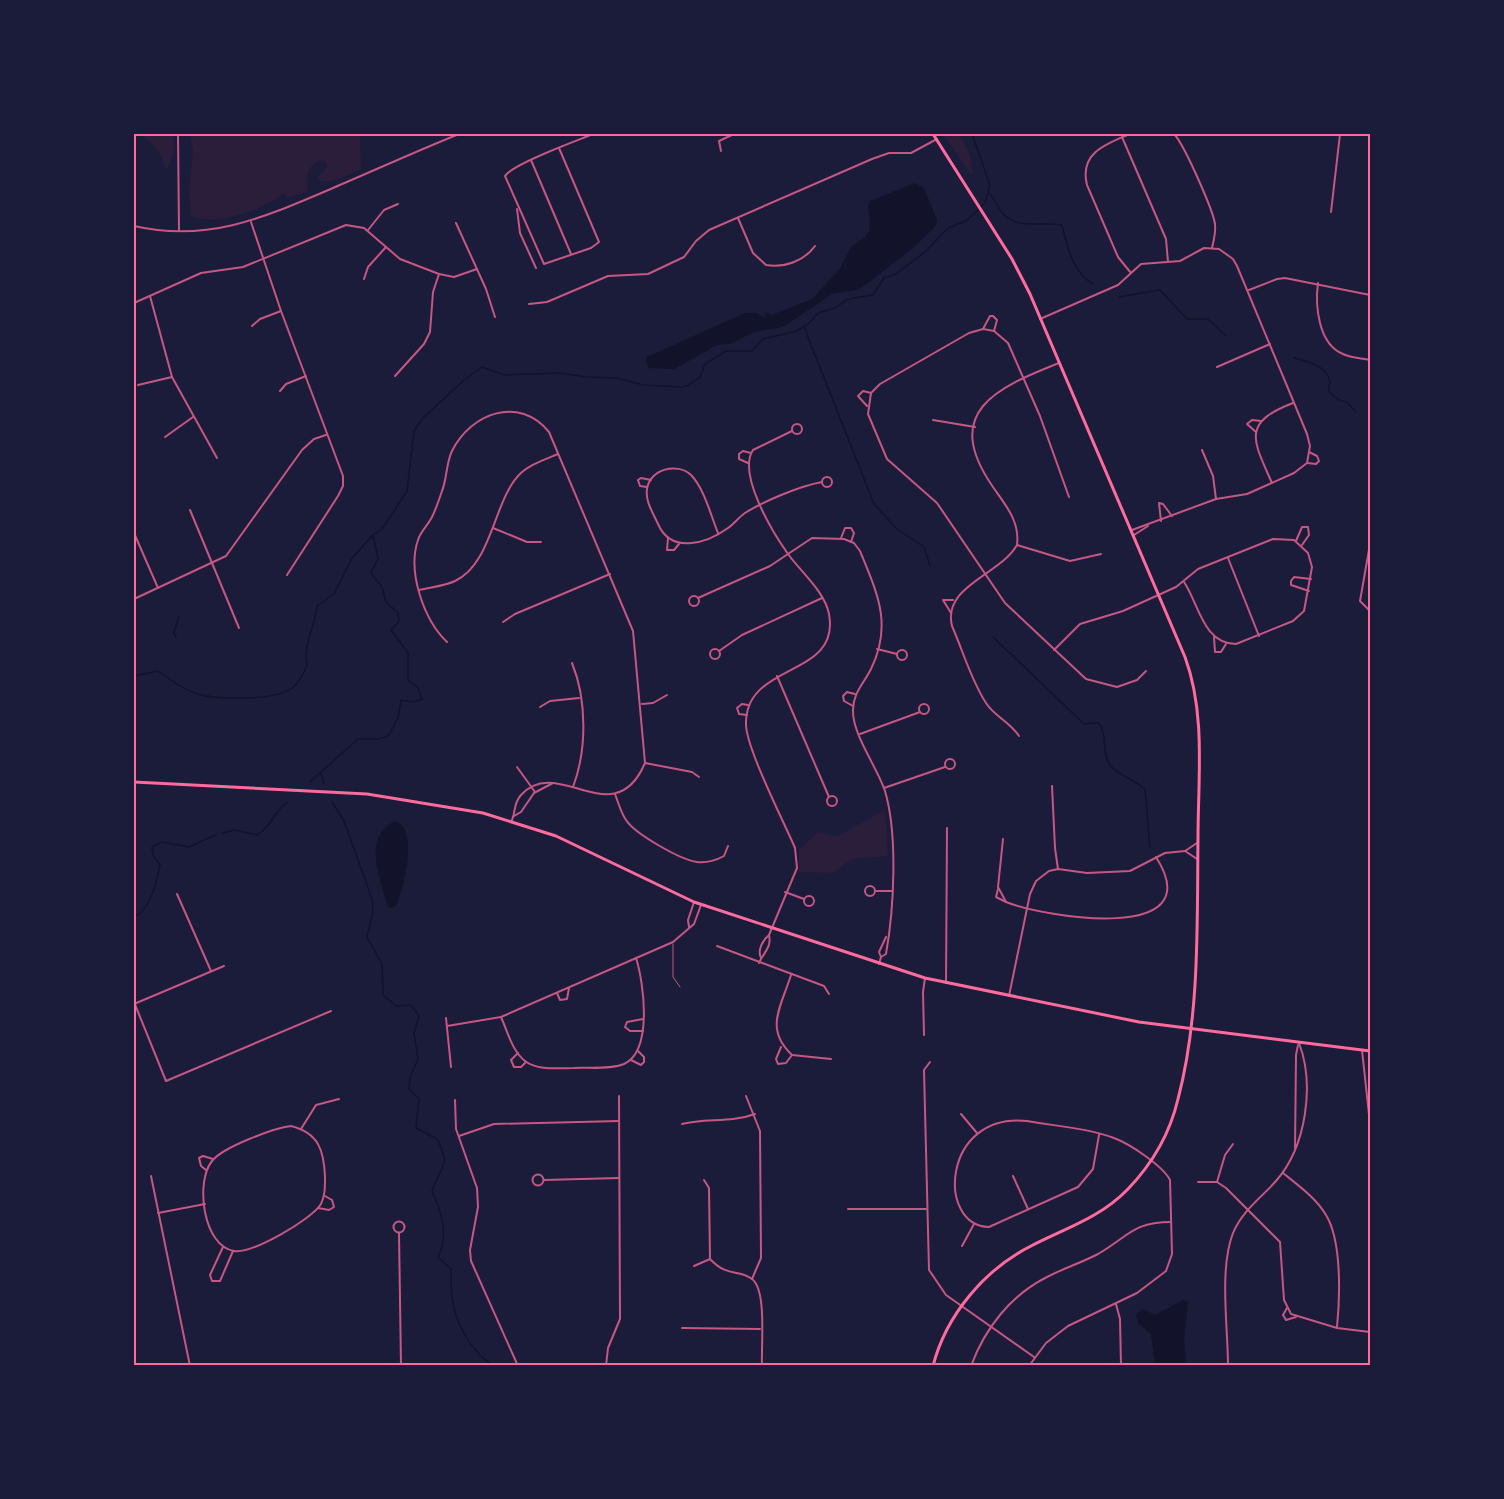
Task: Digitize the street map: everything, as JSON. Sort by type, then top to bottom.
[{"type":"main road","points":[[777,1365],[933,1365],[946,1333],[963,1306],[987,1277],[1013,1256],[1081,1224],[1112,1204],[1151,1161],[1167,1130],[1178,1101],[1189,1029],[1198,930],[1199,736],[1196,693],[1188,665],[1132,530],[1012,260],[974,196],[933,134]]},
{"type":"main road","points":[[134,782],[367,794],[421,801],[513,818],[701,905],[925,978],[1109,1017],[1371,1051]]},
{"type":"street","points":[[178,134],[179,231]]},
{"type":"street","points":[[134,226],[179,231],[217,230],[251,222],[459,134]]},
{"type":"street","points":[[559,148],[599,242],[591,248],[544,264],[505,176],[510,170],[531,160],[559,148],[593,134]]},
{"type":"street","points":[[721,151],[719,141],[734,134]]},
{"type":"street","points":[[1130,134],[1093,153],[1086,165],[1085,178],[1118,258],[1131,273]]},
{"type":"street","points":[[1174,134],[1182,144],[1213,216],[1215,230],[1212,248]]},
{"type":"street","points":[[1331,213],[1340,134]]},
{"type":"street","points":[[1122,137],[1166,239],[1168,262]]},
{"type":"street","points":[[530,304],[547,302],[608,276],[648,274],[684,256],[709,230],[872,159],[889,153],[911,153],[937,139]]},
{"type":"street","points":[[531,160],[571,254]]},
{"type":"street","points":[[368,230],[384,210],[398,204]]},
{"type":"street","points":[[517,206],[520,233],[536,268]]},
{"type":"street","points":[[738,218],[753,253],[766,265],[787,265],[808,255],[815,246]]},
{"type":"street","points":[[251,222],[281,311],[343,476],[343,486],[287,575]]},
{"type":"street","points":[[456,223],[495,317]]},
{"type":"street","points":[[134,303],[201,273],[232,270],[265,260],[346,225],[368,230],[408,264],[454,277],[477,269]]},
{"type":"street","points":[[364,279],[368,267],[386,247]]},
{"type":"street","points":[[1040,319],[1118,285],[1148,262],[1180,261],[1196,250],[1212,248],[1233,259],[1248,291],[1307,434],[1309,452],[1307,463],[1294,473],[1247,494],[1216,499],[1161,520],[1134,535]]},
{"type":"street","points":[[395,376],[428,338],[432,324],[433,292],[439,274]]},
{"type":"street","points":[[1248,291],[1276,279],[1318,284],[1371,295]]},
{"type":"street","points":[[1318,284],[1315,306],[1332,346],[1342,354],[1371,360]]},
{"type":"street","points":[[150,296],[172,377],[217,458]]},
{"type":"street","points":[[252,326],[260,319],[281,311]]},
{"type":"street","points":[[983,329],[990,316],[993,316],[997,320],[994,331]]},
{"type":"street","points":[[1068,497],[1040,416],[1008,343],[994,331],[983,329],[959,339],[880,384],[871,393],[867,406],[869,420],[887,459],[937,503],[1005,603],[1086,680],[1105,686],[1128,685],[1146,670]]},
{"type":"street","points":[[1217,367],[1270,344]]},
{"type":"street","points":[[1019,736],[1008,721],[991,710],[982,695],[952,626],[951,613],[954,601],[961,592],[1008,559],[1017,546],[1015,520],[978,463],[974,450],[975,427],[988,398],[1023,377],[1059,363]]},
{"type":"street","points":[[280,391],[286,384],[306,376]]},
{"type":"street","points":[[138,385],[172,377]]},
{"type":"street","points":[[867,406],[858,396],[863,391],[871,393]]},
{"type":"street","points":[[1272,483],[1256,446],[1256,432],[1261,421],[1270,412],[1293,403]]},
{"type":"street","points":[[447,642],[436,632],[419,590],[414,569],[414,551],[439,499],[448,472],[450,454],[460,437],[495,413],[513,410],[529,414],[542,423],[549,432],[633,631],[642,704],[645,763],[634,781],[615,794],[598,795],[553,783],[541,783],[522,794],[515,804],[513,818]]},
{"type":"street","points":[[165,437],[193,417]]},
{"type":"street","points":[[933,420],[975,427]]},
{"type":"street","points":[[1256,432],[1247,424],[1252,420],[1261,421]]},
{"type":"street","points":[[748,463],[739,459],[739,454],[743,451],[751,453],[792,431]]},
{"type":"street","points":[[134,599],[226,556],[302,450],[314,439],[326,435]]},
{"type":"street","points":[[1202,450],[1213,476],[1216,499]]},
{"type":"street","points":[[1307,463],[1316,464],[1318,461],[1317,456],[1309,452]]},
{"type":"street","points":[[751,453],[748,472],[761,506],[788,553],[822,598],[829,615],[830,628],[825,643],[809,662],[777,676],[758,691],[749,705],[747,715],[749,740],[795,848],[797,868],[785,892],[772,929],[764,940],[759,954],[761,959]]},
{"type":"street","points":[[419,590],[456,581],[466,573],[475,562],[493,528],[511,484],[519,474],[558,454]]},
{"type":"street","points":[[718,533],[697,484],[685,471],[672,468],[663,470],[651,480],[648,488],[650,505],[660,529],[668,538],[679,544],[697,542],[718,533],[728,528],[744,513],[822,482]]},
{"type":"street","points":[[648,488],[640,486],[638,480],[641,478],[651,480]]},
{"type":"street","points":[[1161,520],[1159,503],[1163,504],[1172,516]]},
{"type":"street","points":[[190,510],[239,628]]},
{"type":"street","points":[[1132,530],[1148,526]]},
{"type":"street","points":[[1296,541],[1302,527],[1308,527],[1309,535],[1302,545]]},
{"type":"street","points":[[493,528],[527,542],[541,542]]},
{"type":"street","points":[[840,538],[845,528],[851,528],[854,533],[851,542]]},
{"type":"street","points":[[134,533],[158,589]]},
{"type":"street","points":[[668,538],[668,550],[674,550],[679,544]]},
{"type":"street","points":[[698,598],[770,566],[812,538],[840,538],[851,542],[860,551],[883,610],[878,649],[868,675],[855,694],[853,706],[854,720],[884,788],[890,813],[892,919],[879,952],[881,957],[879,964]]},
{"type":"street","points":[[1054,650],[1080,624],[1123,611],[1184,582],[1193,572],[1273,539],[1288,538],[1296,541],[1302,545],[1311,560],[1307,605],[1299,617],[1259,636],[1226,644],[1214,638],[1205,627],[1194,599],[1184,582]]},
{"type":"street","points":[[1369,611],[1360,601],[1360,593],[1371,544]]},
{"type":"street","points":[[1017,546],[1070,561],[1101,554]]},
{"type":"street","points":[[1228,557],[1259,636]]},
{"type":"street","points":[[503,622],[515,614],[610,574]]},
{"type":"street","points":[[1309,591],[1292,585],[1291,581],[1294,577],[1311,579]]},
{"type":"street","points":[[719,651],[742,635],[822,598]]},
{"type":"street","points":[[951,613],[943,600],[949,598],[954,601]]},
{"type":"street","points":[[1214,638],[1215,652],[1221,652],[1226,644]]},
{"type":"street","points":[[878,649],[897,654]]},
{"type":"street","points":[[572,663],[577,676],[584,751],[573,788]]},
{"type":"street","points":[[777,676],[829,797]]},
{"type":"street","points":[[853,706],[844,701],[843,696],[847,692],[855,694]]},
{"type":"street","points":[[642,704],[653,703],[667,695]]},
{"type":"street","points":[[540,707],[550,701],[579,698]]},
{"type":"street","points":[[747,715],[739,714],[737,708],[742,704],[749,705]]},
{"type":"street","points":[[860,734],[920,712]]},
{"type":"street","points":[[645,763],[692,772],[699,777]]},
{"type":"street","points":[[518,767],[535,792]]},
{"type":"street","points":[[884,788],[945,767]]},
{"type":"street","points":[[513,818],[521,812],[535,792],[553,783]]},
{"type":"street","points":[[1052,786],[1058,868]]},
{"type":"street","points":[[615,794],[626,821],[642,835],[678,855],[695,862],[711,861],[724,855],[728,846]]},
{"type":"street","points":[[946,983],[947,828]]},
{"type":"street","points":[[1003,839],[998,889],[1006,902],[1087,919],[1147,915],[1160,907],[1168,885],[1156,858]]},
{"type":"street","points":[[1009,996],[1027,908],[1036,881],[1049,871],[1058,868],[1088,873],[1130,871],[1169,851],[1185,850],[1197,843]]},
{"type":"street","points":[[1185,850],[1198,860]]},
{"type":"street","points":[[875,891],[892,891]]},
{"type":"street","points":[[785,892],[804,899]]},
{"type":"street","points":[[177,894],[211,971]]},
{"type":"street","points":[[689,927],[688,920],[694,902]]},
{"type":"street","points":[[447,1026],[501,1017],[673,942],[694,924],[701,905]]},
{"type":"street","points":[[759,963],[766,955],[771,941],[769,934]]},
{"type":"street","points":[[881,957],[886,954],[886,937]]},
{"type":"street","points":[[717,946],[824,986],[829,994]]},
{"type":"street","points":[[501,1017],[518,1053],[527,1062],[544,1068],[613,1067],[631,1060],[638,1051],[643,1031],[642,981],[636,958]]},
{"type":"street","points":[[224,966],[134,1003],[166,1081],[331,1011]]},
{"type":"street","points":[[791,975],[776,1021],[776,1034],[782,1046],[792,1055],[831,1059]]},
{"type":"street","points":[[924,1035],[925,978]]},
{"type":"street","points":[[557,993],[560,1000],[567,999],[569,988]]},
{"type":"street","points":[[446,1018],[451,1067]]},
{"type":"street","points":[[643,1019],[627,1022],[625,1027],[630,1031],[643,1031]]},
{"type":"street","points":[[1294,1152],[1297,1128],[1296,1055],[1299,1042]]},
{"type":"street","points":[[1228,1365],[1228,1254],[1233,1232],[1248,1209],[1283,1173],[1305,1124],[1304,1064],[1299,1042]]},
{"type":"street","points":[[782,1046],[776,1057],[778,1064],[786,1063],[792,1055]]},
{"type":"street","points":[[1362,1050],[1371,1124]]},
{"type":"street","points":[[631,1060],[641,1065],[644,1062],[644,1057],[638,1051]]},
{"type":"street","points":[[518,1053],[511,1060],[514,1068],[521,1067],[527,1062]]},
{"type":"street","points":[[930,1062],[924,1070],[927,1258],[931,1275],[946,1294],[1034,1357]]},
{"type":"street","points":[[606,1365],[608,1348],[620,1318],[619,1096]]},
{"type":"street","points":[[746,1096],[760,1131],[761,1258],[752,1279]]},
{"type":"street","points":[[301,1129],[316,1105],[339,1099]]},
{"type":"street","points":[[455,1100],[459,1136],[477,1188],[477,1215],[470,1250],[471,1260],[518,1365]]},
{"type":"street","points":[[682,1124],[700,1120],[735,1119],[754,1114]]},
{"type":"street","points":[[961,1114],[977,1133]]},
{"type":"street","points":[[1029,1365],[1034,1357],[1068,1326],[1116,1305],[1166,1271],[1172,1254],[1170,1180],[1151,1161],[1115,1138],[1099,1135],[1015,1120],[990,1124],[977,1133],[965,1148],[957,1172],[958,1206],[966,1219],[974,1224],[989,1227],[999,1225],[1028,1209],[1075,1190],[1086,1180],[1096,1160],[1099,1135]]},
{"type":"street","points":[[459,1136],[494,1124],[619,1121]]},
{"type":"street","points":[[281,1127],[301,1129],[312,1135],[323,1151],[324,1195],[318,1208],[310,1216],[252,1250],[233,1251],[223,1246],[210,1229],[203,1181],[206,1170],[213,1160],[227,1150],[281,1127]]},
{"type":"street","points":[[1217,1182],[1226,1155],[1233,1144]]},
{"type":"street","points":[[206,1170],[201,1166],[199,1158],[207,1156],[213,1160]]},
{"type":"street","points":[[1283,1173],[1311,1196],[1332,1227],[1336,1248],[1337,1328]]},
{"type":"street","points":[[151,1176],[190,1365]]},
{"type":"street","points":[[1013,1176],[1028,1209]]},
{"type":"street","points":[[544,1180],[619,1178]]},
{"type":"street","points":[[704,1180],[709,1188],[710,1259],[724,1271],[752,1279],[761,1291],[762,1365]]},
{"type":"street","points":[[1198,1182],[1217,1182],[1248,1209],[1280,1242],[1287,1308],[1284,1319],[1289,1321],[1296,1317]]},
{"type":"street","points":[[318,1208],[329,1210],[334,1207],[332,1200],[324,1195]]},
{"type":"street","points":[[158,1213],[205,1204]]},
{"type":"street","points":[[848,1209],[926,1209]]},
{"type":"street","points":[[971,1365],[991,1326],[1017,1297],[1045,1278],[1084,1261],[1142,1225],[1171,1222]]},
{"type":"street","points":[[963,1246],[974,1224]]},
{"type":"street","points":[[399,1233],[401,1365]]},
{"type":"street","points":[[223,1246],[210,1275],[212,1281],[220,1281],[233,1251]]},
{"type":"street","points":[[694,1266],[710,1259]]},
{"type":"street","points":[[1116,1305],[1120,1319],[1121,1365]]},
{"type":"street","points":[[1287,1308],[1296,1317],[1337,1328],[1371,1332]]},
{"type":"street","points":[[682,1328],[760,1329]]},
{"type":"lane","points":[[673,942],[673,977],[680,987]]},
{"type":"shaded area","points":[[141,134],[173,134],[174,152],[167,170],[157,148]]},
{"type":"shaded area","points":[[190,134],[360,134],[361,170],[332,181],[320,181],[318,177],[327,168],[326,162],[320,160],[309,170],[308,191],[288,198],[283,194],[239,215],[201,219],[191,216],[189,192],[193,151]]},
{"type":"shaded area","points":[[943,134],[959,134],[970,155],[973,174],[971,175]]},
{"type":"shaded area","points":[[915,183],[924,188],[937,220],[936,226],[913,248],[868,283],[857,290],[832,294],[783,327],[754,332],[730,344],[717,345],[674,369],[649,368],[646,362],[647,357],[745,313],[756,313],[766,318],[765,312],[772,315],[812,299],[839,270],[851,247],[865,237],[869,231],[870,201]]},
{"type":"shaded area","points":[[885,810],[888,856],[852,859],[833,873],[799,872],[799,850],[818,832],[838,836]]},
{"type":"shaded area","points":[[395,821],[402,826],[408,846],[403,887],[396,906],[392,908],[388,907],[381,884],[376,848],[385,828]]},
{"type":"shaded area","points":[[1183,1300],[1188,1302],[1184,1339],[1186,1365],[1155,1365],[1151,1334],[1138,1323],[1136,1314],[1143,1309],[1155,1315]]},
{"type":"waterway","points":[[134,676],[158,671],[190,691],[216,697],[259,697],[292,688],[307,665],[308,642],[317,606],[334,594],[352,558],[373,535],[382,529],[407,491],[414,431],[422,419],[464,380],[482,367],[504,375],[559,373],[617,378],[643,385],[687,386],[700,377],[705,364],[726,351],[752,351],[763,339],[797,331],[808,324],[818,313],[835,308],[848,299],[873,295],[884,278],[896,274],[926,251],[948,228],[966,221],[985,203],[990,185],[972,134]]},
{"type":"waterway","points":[[990,194],[1009,219],[1031,224],[1062,225],[1076,266],[1080,273],[1093,284]]},
{"type":"waterway","points":[[1119,297],[1159,290],[1187,319],[1208,319],[1226,336]]},
{"type":"waterway","points":[[804,327],[874,504],[897,529],[924,547],[930,566]]},
{"type":"waterway","points":[[1294,358],[1309,362],[1323,370],[1330,380],[1329,392],[1339,400],[1347,402],[1355,411]]},
{"type":"waterway","points":[[310,782],[358,739],[379,739],[388,736],[398,718],[401,700],[414,702],[422,699],[418,688],[408,680],[408,653],[391,630],[399,621],[398,613],[386,602],[382,587],[371,573],[378,558],[373,536]]},
{"type":"waterway","points":[[176,638],[174,632],[179,616]]},
{"type":"waterway","points":[[993,637],[1084,724],[1099,723],[1102,727],[1107,760],[1110,765],[1145,790],[1150,848]]},
{"type":"waterway","points":[[321,774],[324,783]]},
{"type":"waterway","points":[[222,833],[235,830],[257,835],[288,802]]},
{"type":"waterway","points":[[332,802],[344,821],[372,899],[373,912],[367,937],[382,964],[383,995],[396,1006],[411,1005],[419,1016],[414,1033],[418,1059],[410,1077],[409,1089],[419,1099],[416,1128],[437,1139],[444,1156],[444,1162],[432,1192],[439,1208],[444,1232],[438,1257],[451,1269],[453,1303],[459,1324],[470,1343],[492,1366]]},
{"type":"waterway","points":[[134,917],[148,902],[157,879],[160,864],[153,856],[152,847],[162,842],[189,847],[215,835]]}]
